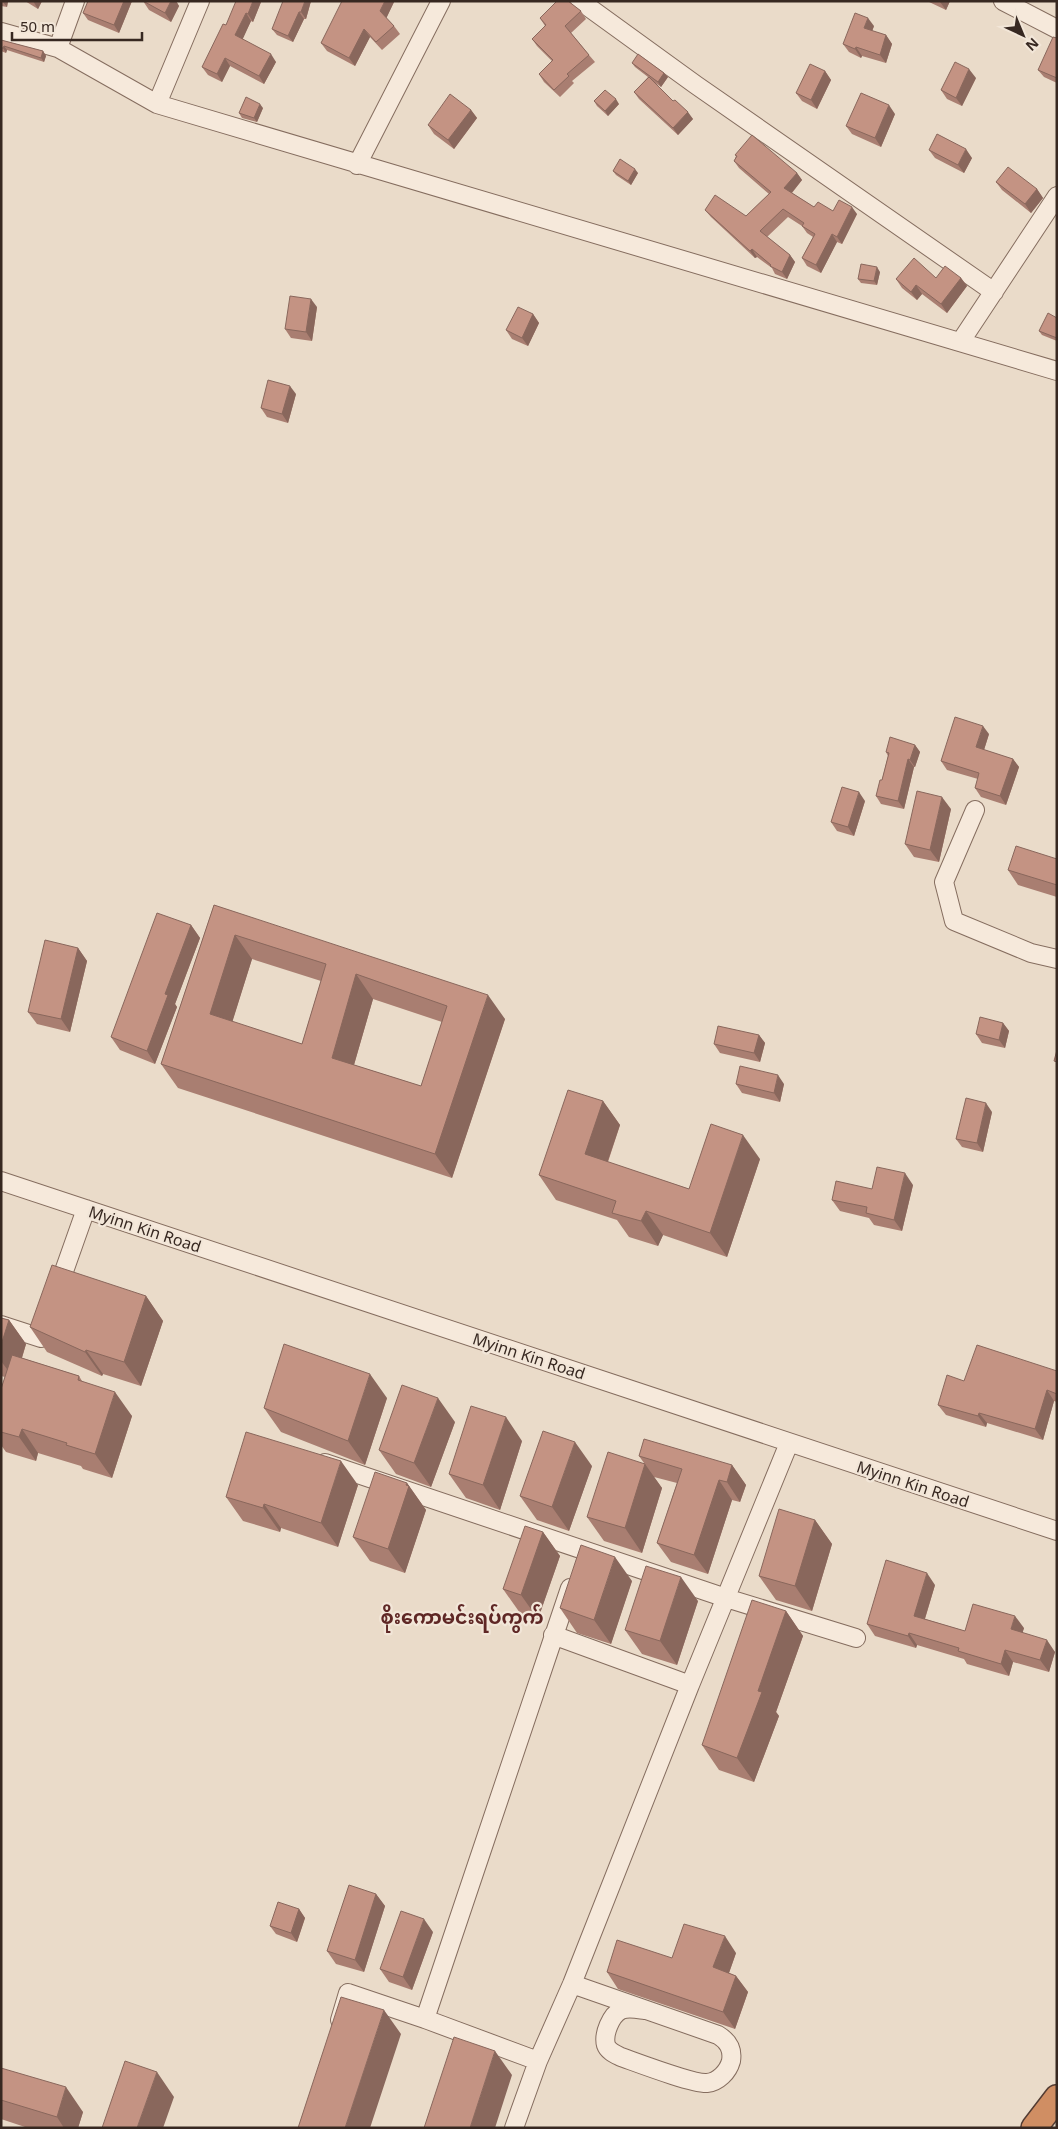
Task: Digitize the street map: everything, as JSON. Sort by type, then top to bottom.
[{"type":"highway","points":[[1034,2128],[1057,2098]]},
{"type":"street","points":[[58,48],[75,1]]},
{"type":"street","points":[[157,104],[200,1]]},
{"type":"street","points":[[357,165],[441,1]]},
{"type":"street","points":[[580,1],[696,85],[994,292]]},
{"type":"street","points":[[1003,1],[1057,30]]},
{"type":"street","points":[[1,32],[58,48],[157,104],[357,165],[1057,371]]},
{"type":"street","points":[[961,342],[1057,196]]},
{"type":"street","points":[[975,810],[944,882],[954,921],[1032,953],[1057,959]]},
{"type":"street","name":"Myinn Kin Road","points":[[1,1181],[1057,1531]]},
{"type":"street","points":[[1,1325],[40,1338],[86,1209]]},
{"type":"street","points":[[514,2128],[538,2061],[572,1984],[690,1685],[790,1443]]},
{"type":"street","points":[[306,1457],[726,1598],[856,1638]]},
{"type":"street","points":[[425,2019],[553,1635],[584,1550]]},
{"type":"street","points":[[553,1635],[690,1685]]},
{"type":"street","points":[[572,1984],[718,2035],[727,2041],[731,2050],[731,2061],[726,2072],[717,2080],[700,2083],[621,2058],[612,2052],[606,2046],[606,2036],[614,2016],[622,2010],[645,2010]]},
{"type":"street","points":[[334,2038],[348,1993],[538,2061]]},
{"type":"building","points":[[88,1],[124,1],[114,25],[83,13]]},
{"type":"building","points":[[143,1],[171,1],[165,13]]},
{"type":"building","points":[[236,1],[253,1],[248,14],[246,13],[235,35],[271,54],[259,76],[225,58],[217,74],[202,67],[223,24],[226,25]]},
{"type":"building","points":[[283,1],[305,1],[288,36],[272,29]]},
{"type":"building","points":[[342,1],[385,1],[380,11],[394,26],[376,42],[364,29],[349,58],[321,43]]},
{"type":"building","points":[[557,1],[568,1],[581,11],[565,26],[589,55],[567,74],[569,76],[554,90],[539,74],[553,60],[532,39],[546,25],[540,18]]},
{"type":"building","points":[[855,13],[868,18],[864,28],[886,35],[880,55],[843,44]]},
{"type":"building","points":[[1053,37],[1057,38],[1057,78],[1038,70]]},
{"type":"building","points":[[1,40],[43,51],[41,58],[4,46],[1,48]]},
{"type":"building","points":[[638,54],[664,73],[658,82],[632,63]]},
{"type":"building","points":[[955,62],[969,69],[956,98],[941,90]]},
{"type":"building","points":[[810,64],[825,71],[811,100],[796,93]]},
{"type":"building","points":[[649,77],[673,101],[675,100],[688,112],[673,128],[634,92]]},
{"type":"building","points":[[605,90],[616,99],[605,111],[594,101]]},
{"type":"building","points":[[861,93],[889,105],[875,138],[846,126]]},
{"type":"building","points":[[450,94],[471,110],[448,140],[428,125]]},
{"type":"building","points":[[246,97],[260,104],[254,118],[239,113]]},
{"type":"building","points":[[937,134],[966,149],[958,165],[929,150]]},
{"type":"building","points":[[752,135],[797,173],[784,188],[814,207],[818,202],[833,211],[839,200],[852,207],[837,237],[832,234],[816,265],[802,258],[815,234],[802,226],[804,223],[783,209],[760,231],[790,255],[782,272],[770,266],[752,249],[750,251],[705,210],[715,195],[746,216],[771,192],[734,161],[737,156],[735,155]]},
{"type":"building","points":[[620,159],[635,169],[628,181],[613,171]]},
{"type":"building","points":[[1008,167],[1037,189],[1025,204],[996,182]]},
{"type":"building","points":[[914,258],[936,278],[945,266],[961,278],[941,304],[916,285],[911,292],[896,279]]},
{"type":"building","points":[[861,264],[877,267],[874,281],[858,279]]},
{"type":"building","points":[[290,296],[311,299],[306,332],[285,329]]},
{"type":"building","points":[[518,307],[533,314],[522,338],[506,330]]},
{"type":"building","points":[[1048,313],[1057,318],[1057,338],[1039,331]]},
{"type":"building","points":[[268,380],[290,386],[282,414],[261,408]]},
{"type":"building","points":[[955,717],[983,726],[976,747],[1013,759],[1000,796],[975,788],[979,773],[941,761]]},
{"type":"building","points":[[890,737],[915,745],[910,760],[908,759],[898,801],[876,796],[889,753],[886,752]]},
{"type":"building","points":[[842,787],[859,792],[848,827],[831,822]]},
{"type":"building","points":[[917,791],[942,797],[930,850],[905,844]]},
{"type":"building","points":[[1016,846],[1057,859],[1057,885],[1008,870]]},
{"type":"building","points":[[214,905],[488,995],[435,1154],[161,1064]],"holes":[[[235,935],[326,964],[302,1044],[210,1014]],[[356,974],[447,1006],[421,1086],[332,1058]]]},
{"type":"building","points":[[157,913],[191,925],[165,994],[168,995],[147,1051],[111,1037]]},
{"type":"building","points":[[45,940],[78,948],[61,1019],[28,1012]]},
{"type":"building","points":[[980,1017],[1003,1023],[999,1040],[976,1034]]},
{"type":"building","points":[[718,1026],[759,1035],[754,1053],[714,1044]]},
{"type":"building","points":[[1057,1050],[1057,1062],[1054,1061]]},
{"type":"building","points":[[740,1066],[778,1075],[774,1093],[736,1084]]},
{"type":"building","points":[[568,1090],[603,1101],[585,1154],[689,1189],[711,1124],[743,1135],[710,1233],[646,1211],[641,1221],[612,1213],[616,1201],[539,1175]]},
{"type":"building","points":[[966,1098],[986,1103],[977,1143],[956,1139]]},
{"type":"building","points":[[877,1167],[905,1173],[894,1220],[866,1213],[867,1207],[832,1200],[836,1181],[872,1189]]},
{"type":"building","points":[[52,1265],[146,1296],[124,1362],[86,1350],[85,1352],[30,1327]]},
{"type":"building","points":[[1,1318],[9,1320],[1,1345]]},
{"type":"building","points":[[284,1344],[370,1374],[348,1441],[264,1408]]},
{"type":"building","points":[[977,1345],[1057,1371],[1057,1394],[1047,1390],[1035,1429],[979,1413],[978,1416],[938,1405],[947,1375],[964,1381]]},
{"type":"building","points":[[12,1355],[79,1376],[78,1380],[115,1392],[95,1454],[22,1429],[19,1437],[1,1432],[1,1389]]},
{"type":"building","points":[[402,1385],[438,1398],[414,1463],[379,1450]]},
{"type":"building","points":[[471,1406],[506,1417],[483,1485],[449,1474]]},
{"type":"building","points":[[543,1431],[575,1442],[552,1507],[520,1496]]},
{"type":"building","points":[[246,1432],[341,1461],[321,1523],[264,1504],[263,1508],[226,1497]]},
{"type":"building","points":[[644,1439],[732,1465],[727,1482],[719,1480],[694,1555],[657,1543],[682,1469],[639,1456]]},
{"type":"building","points":[[608,1452],[645,1464],[625,1528],[587,1517]]},
{"type":"building","points":[[375,1472],[407,1483],[406,1485],[409,1486],[388,1549],[353,1537]]},
{"type":"building","points":[[779,1509],[815,1520],[795,1586],[759,1576]]},
{"type":"building","points":[[525,1526],[543,1532],[521,1595],[503,1589]]},
{"type":"building","points":[[581,1545],[615,1557],[594,1620],[560,1608]]},
{"type":"building","points":[[886,1560],[927,1573],[914,1616],[965,1631],[973,1604],[1015,1616],[1011,1629],[1047,1640],[1040,1660],[1005,1650],[1001,1664],[958,1651],[959,1648],[909,1633],[908,1636],[867,1624]]},
{"type":"building","points":[[646,1566],[681,1577],[660,1641],[625,1630]]},
{"type":"building","points":[[752,1600],[786,1611],[758,1691],[762,1692],[737,1758],[702,1745]]},
{"type":"building","points":[[349,1885],[376,1894],[355,1960],[327,1951]]},
{"type":"building","points":[[278,1902],[299,1909],[291,1933],[270,1926]]},
{"type":"building","points":[[401,1911],[424,1919],[403,1977],[380,1969]]},
{"type":"building","points":[[684,1924],[725,1936],[713,1967],[736,1976],[723,2012],[607,1972],[617,1940],[672,1958]]},
{"type":"building","points":[[341,1997],[384,2010],[345,2128],[298,2128]]},
{"type":"building","points":[[454,2037],[495,2051],[470,2128],[424,2128]]},
{"type":"building","points":[[125,2061],[157,2072],[137,2128],[102,2128]]},
{"type":"building","points":[[1,2068],[66,2087],[57,2117],[1,2100]]},
{"type":"district","name":"စိုးကောမင်းရပ်ကွက်","points":[[462,1617]]}]
